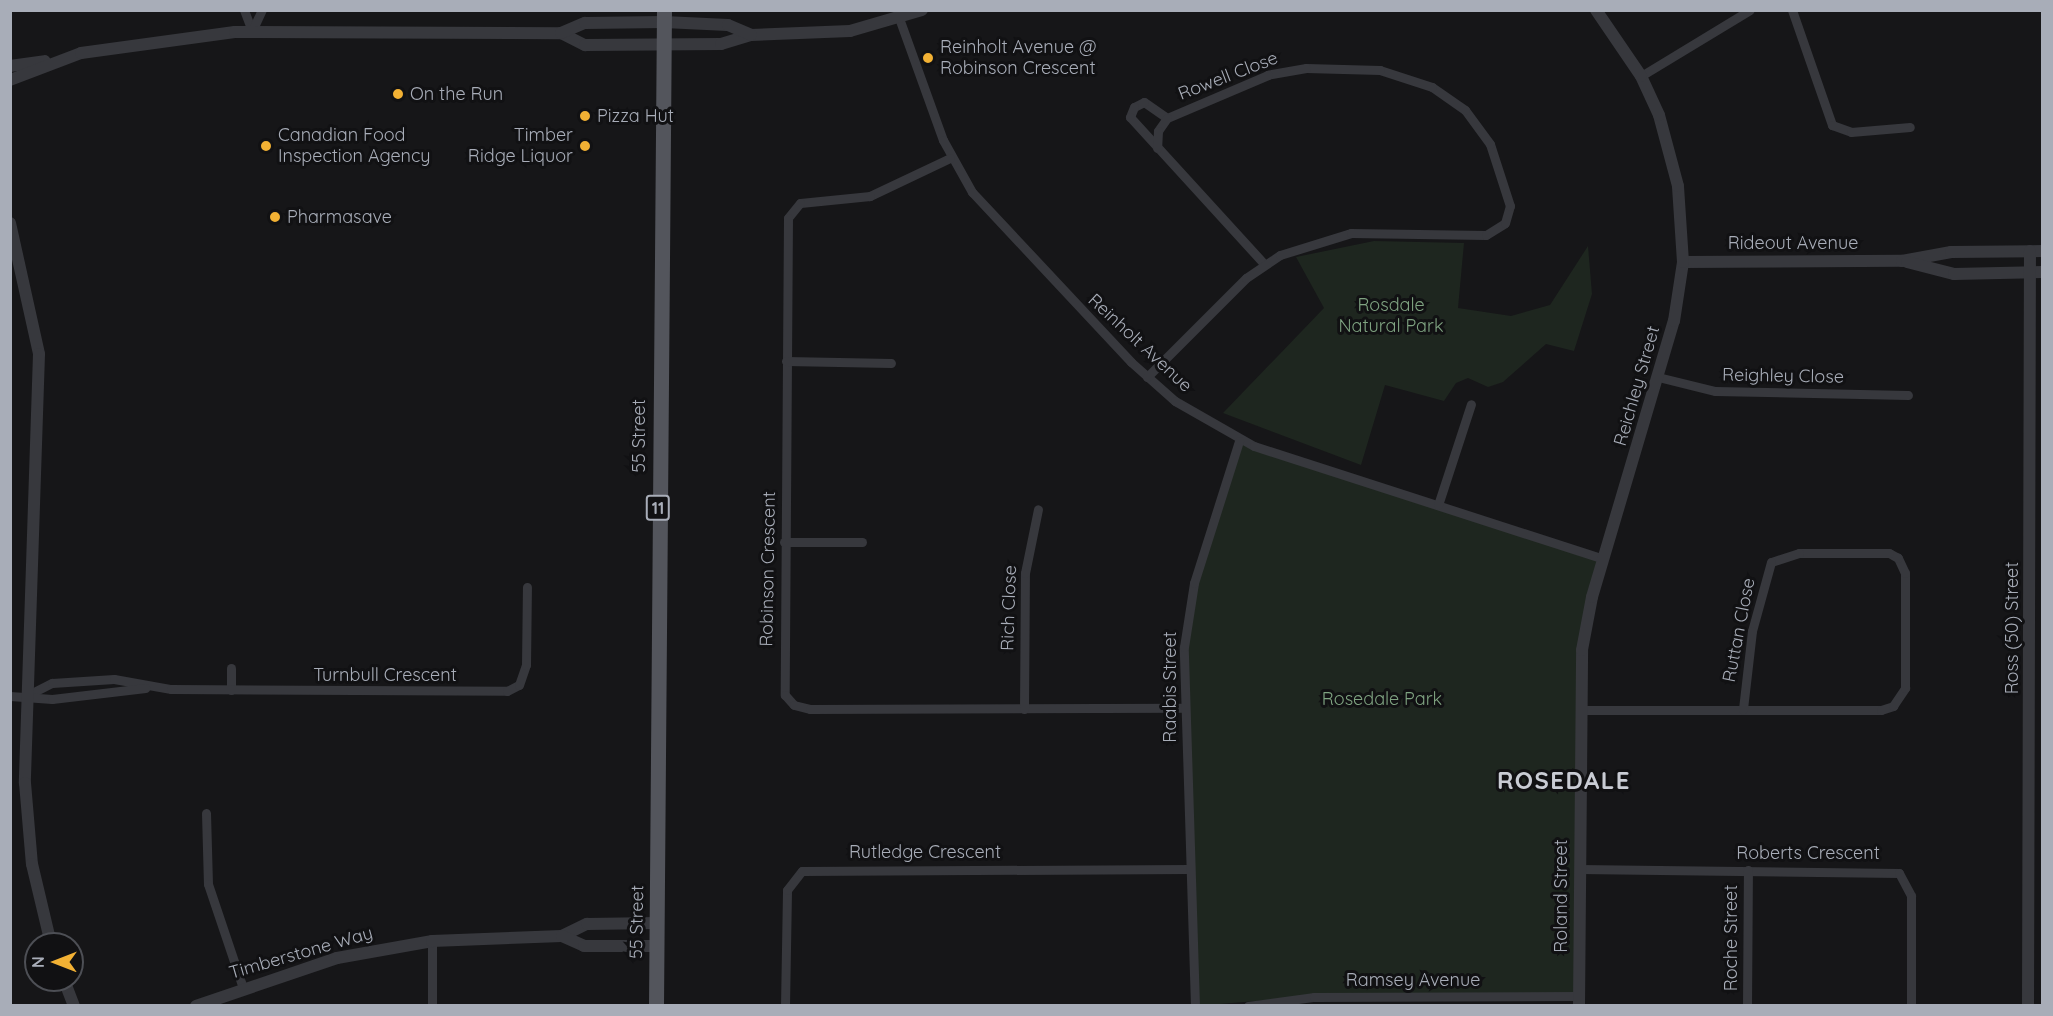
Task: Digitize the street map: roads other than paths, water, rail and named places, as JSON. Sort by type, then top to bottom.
[{"type":"main road","name":"55 Street","points":[[656,1005],[664,16]]},
{"type":"street","points":[[244,10],[252,31]]},
{"type":"street","points":[[252,31],[262,10]]},
{"type":"street","points":[[561,33],[585,45],[721,44],[751,35],[830,33],[899,18],[922,10]]},
{"type":"street","name":"Reichley Street","points":[[1579,786],[1580,710],[1586,623],[1658,377],[1683,262],[1672,154],[1641,76],[1596,10]]},
{"type":"street","points":[[1641,76],[1750,10]]},
{"type":"street","points":[[1792,10],[1832,125],[1851,132],[1910,126]]},
{"type":"street","points":[[10,66],[58,59],[122,45],[252,31],[561,33],[585,23],[664,16],[728,25],[751,35]]},
{"type":"street","name":"Reinholt Avenue","points":[[899,18],[950,158],[996,223],[1147,377],[1239,441],[1604,559]]},
{"type":"street","points":[[10,80],[58,59]]},
{"type":"street","name":"Rowell Close","points":[[1147,377],[1264,264],[1309,243],[1351,233],[1494,233],[1505,224],[1510,206],[1490,144],[1449,97],[1415,79],[1380,70],[1286,70],[1167,118],[1158,131],[1157,148]]},
{"type":"street","points":[[1167,118],[1144,102],[1131,112],[1133,126],[1157,148],[1264,264]]},
{"type":"street","name":"Robinson Crescent","points":[[950,158],[878,193],[806,202],[791,211],[786,361],[783,683],[794,705],[1024,709],[1185,708]]},
{"type":"street","points":[[10,223],[24,267],[40,385],[28,695],[27,833],[48,932]]},
{"type":"street","name":"Rideout Avenue","points":[[1683,262],[1902,261],[1951,252],[2036,251]]},
{"type":"street","name":"Ross (50) Street","points":[[2028,1005],[2036,251]]},
{"type":"street","name":"Rideout Avenue","points":[[1902,261],[1954,274],[2036,272]]},
{"type":"street","points":[[10,270],[24,267]]},
{"type":"street","points":[[786,361],[891,363]]},
{"type":"street","name":"Reighley Close","points":[[1658,377],[1715,391],[1908,394]]},
{"type":"street","points":[[1438,505],[1470,404]]},
{"type":"street","name":"Raabis Street","points":[[1195,1005],[1185,708],[1190,603],[1239,441]]},
{"type":"street","name":"Rich Close","points":[[1024,709],[1025,573],[1038,509]]},
{"type":"street","points":[[784,542],[862,542]]},
{"type":"street","name":"Ruttan Close","points":[[1580,710],[1881,710],[1899,702],[1905,688],[1905,573],[1898,558],[1888,553],[1799,553],[1771,562],[1752,631],[1743,709]]},
{"type":"street","name":"Turnbull Crescent","points":[[28,695],[52,699],[149,688],[507,691],[519,685],[526,665],[527,586]]},
{"type":"street","points":[[231,668],[231,690]]},
{"type":"street","name":"Turnbull Crescent","points":[[28,695],[52,683],[99,679],[149,688]]},
{"type":"street","points":[[10,696],[28,695]]},
{"type":"street","name":"Roland Street","points":[[1579,786],[1579,1001]]},
{"type":"street","points":[[206,813],[208,884],[243,988]]},
{"type":"street","name":"Rutledge Crescent","points":[[785,1005],[787,890],[802,871],[1190,869]]},
{"type":"street","name":"Roberts Crescent","points":[[1579,869],[1889,870],[1905,877],[1911,896],[1911,1005]]},
{"type":"street","name":"Roche Street","points":[[1747,1005],[1748,870]]},
{"type":"street","name":"Timberstone Way","points":[[196,1005],[337,958],[432,941],[562,936],[587,924],[657,923]]},
{"type":"street","name":"Timberstone Way","points":[[562,936],[584,945],[656,946]]},
{"type":"street","points":[[432,941],[432,1005]]},
{"type":"street","name":"Ramsey Avenue","points":[[1248,1005],[1314,997],[1410,1001],[1579,1001]]},
{"type":"place","name":"Reinholt Avenue @ Robinson Crescent","points":[[928,58]]},
{"type":"place","name":"On the Run","points":[[398,94]]},
{"type":"place","name":"Pizza Hut","points":[[585,116]]},
{"type":"place","name":"Canadian Food Inspection Agency","points":[[266,146]]},
{"type":"place","name":"Timber Ridge Liquor","points":[[585,146]]},
{"type":"place","name":"Pharmasave","points":[[275,217]]},
{"type":"district","name":"ROSEDALE","points":[[1564,781]]},
{"type":"park label","name":"Rosdale Natural Park","points":[[1391,316]]},
{"type":"park label","name":"Rosedale Park","points":[[1382,699]]}]
